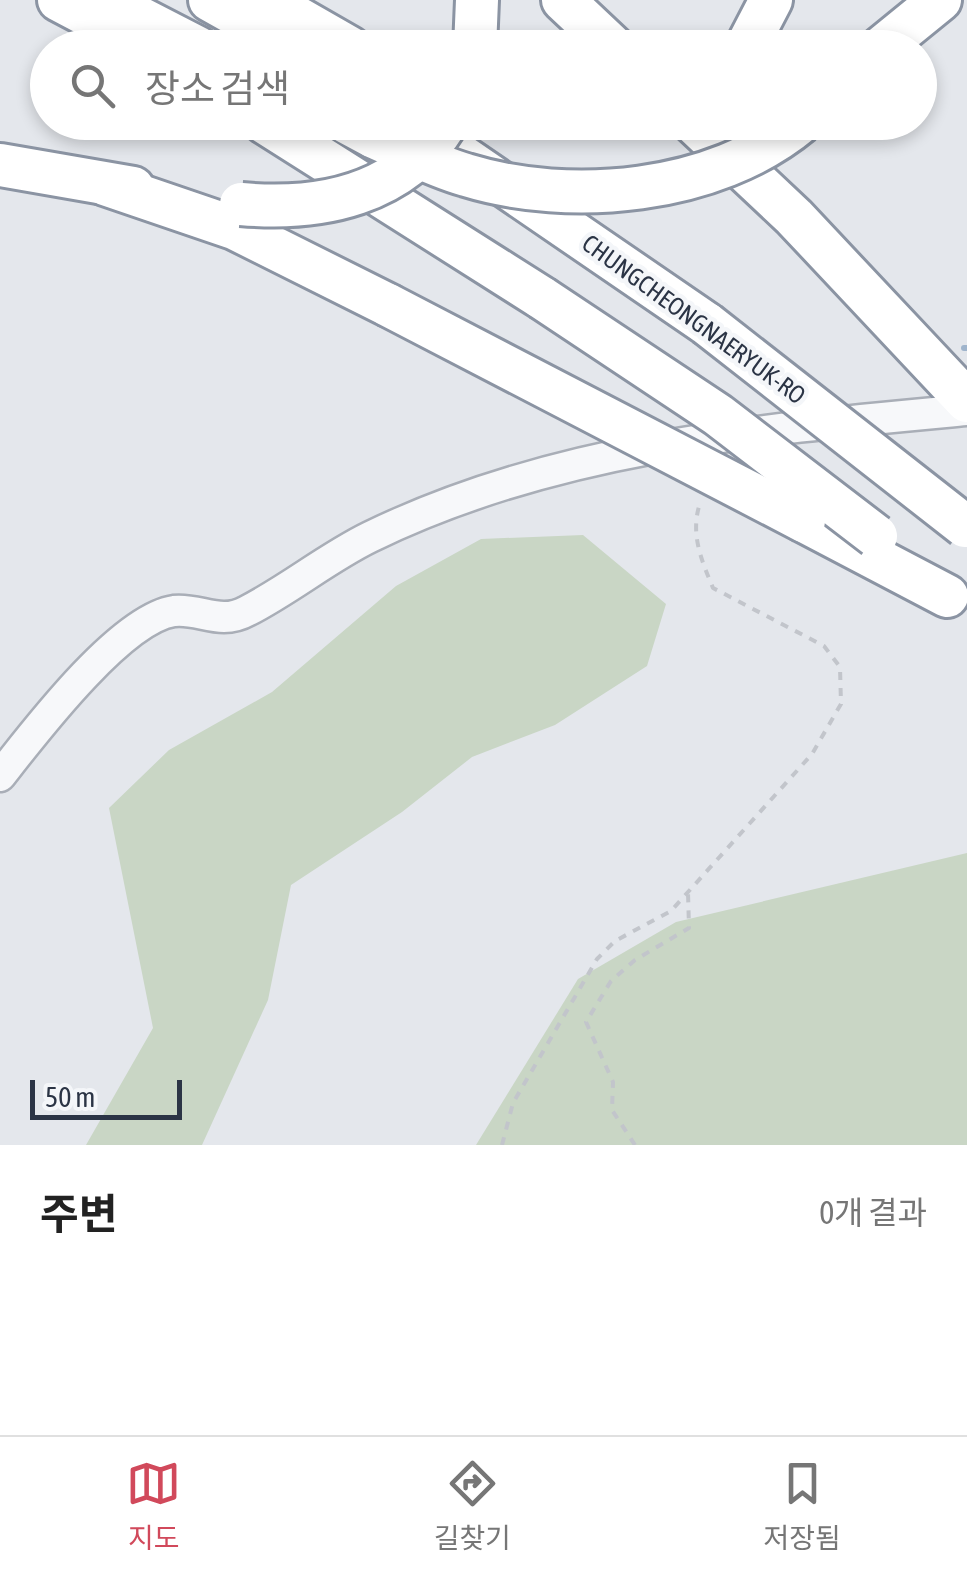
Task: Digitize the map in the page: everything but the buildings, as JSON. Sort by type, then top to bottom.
[{"type":"highway","points":[[58,0],[113,30]]},
{"type":"highway","points":[[106,0],[164,30]]},
{"type":"highway","points":[[210,0],[262,30]]},
{"type":"highway","points":[[267,0],[319,30]]},
{"type":"highway","points":[[563,0],[595,30]]},
{"type":"highway","points":[[755,30],[771,0]]},
{"type":"highway","points":[[902,30],[940,0]]},
{"type":"highway","points":[[475,30],[477,1]]},
{"type":"highway","points":[[292,140],[718,415],[876,536],[957,604]]},
{"type":"highway","points":[[401,140],[464,175],[495,183],[602,190],[676,180],[730,164],[771,140]]},
{"type":"highway","name":"CHUNGCHEONGNAERYUK-RO","points":[[401,140],[718,317]]},
{"type":"highway","points":[[0,166],[241,204],[323,203],[364,192],[408,167],[431,140]]},
{"type":"highway","name":"CHUNGCHEONGNAERYUK-RO","points":[[485,140],[718,317],[966,516]]},
{"type":"highway","points":[[713,140],[794,217],[967,401]]},
{"type":"highway","points":[[750,140],[764,175],[794,217]]},
{"type":"highway","points":[[105,184],[234,228],[804,521],[957,604]]},
{"type":"street","points":[[0,776],[76,680],[151,621],[175,611],[219,620],[245,613],[370,536],[508,482],[642,450],[794,426],[967,410]]},
{"type":"path","points":[[502,1145],[513,1103],[544,1043],[597,959],[615,941],[671,910],[812,754],[842,704],[840,667],[824,646],[713,588],[698,552],[694,522],[705,487]]},
{"type":"path","points":[[635,1145],[612,1110],[613,1082],[586,1022],[611,980],[635,960],[688,928],[688,891]]},
{"type":"green space","points":[[583,535],[666,604],[647,666],[555,725],[472,757],[402,812],[291,885],[268,1000],[202,1145],[86,1145],[153,1028],[109,808],[169,750],[272,692],[396,586],[481,539]]},
{"type":"green space","points":[[967,853],[967,1145],[476,1145],[578,979],[676,922]]}]
